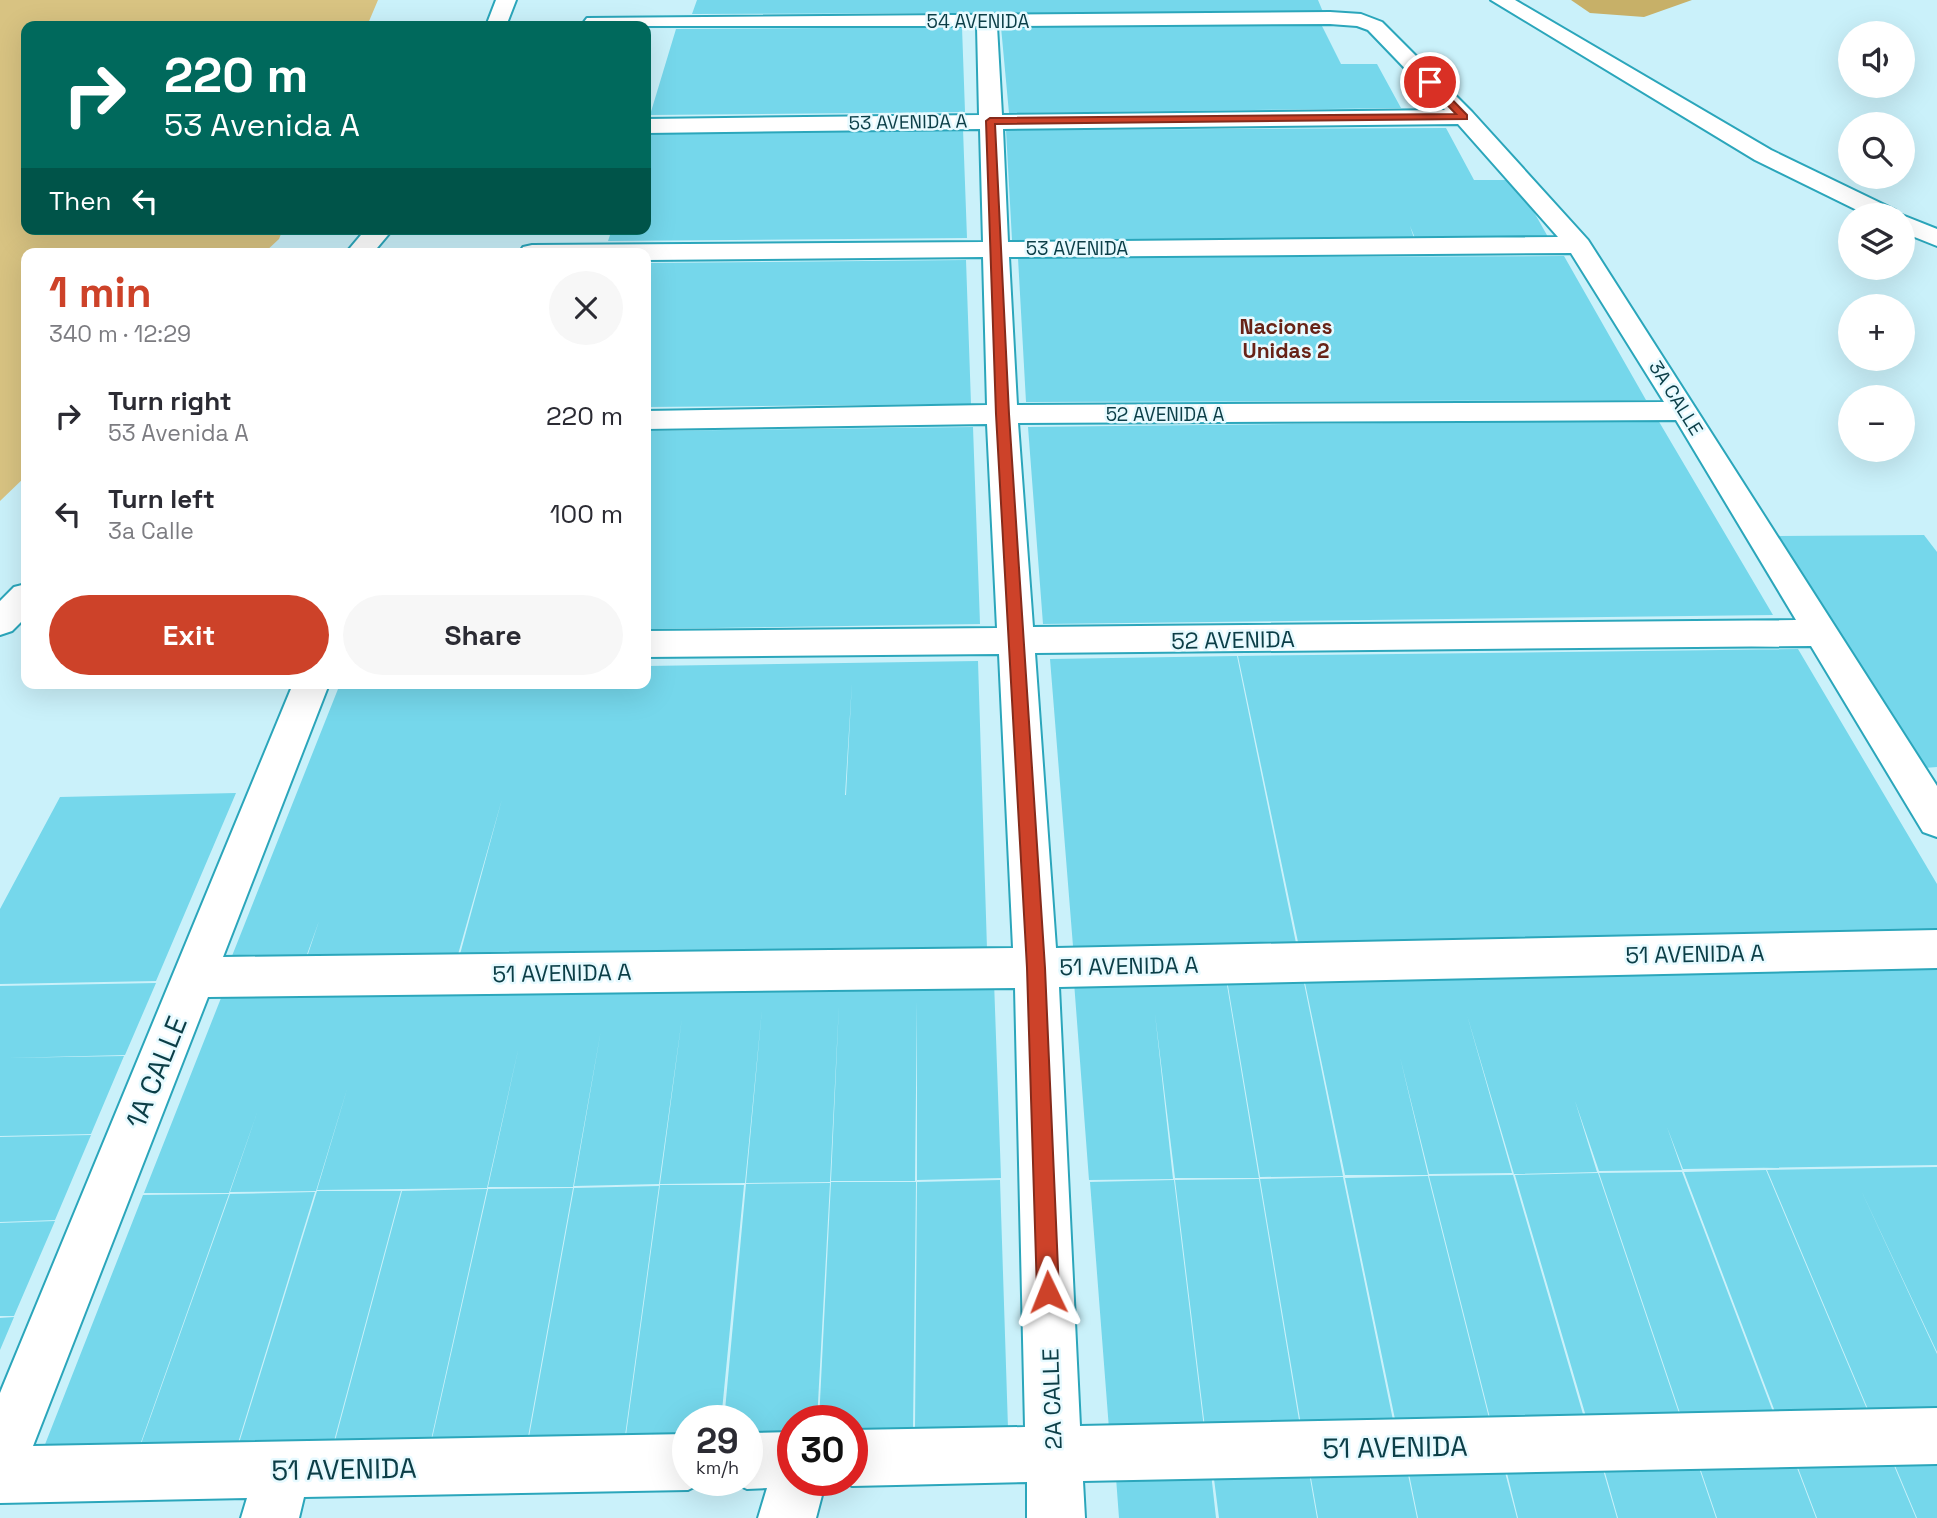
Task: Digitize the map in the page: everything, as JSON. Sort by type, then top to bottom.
[{"type":"street","points":[[498,21],[506,0]]},
{"type":"street","points":[[660,22],[669,0]]},
{"type":"street","points":[[1501,0],[1763,155],[1861,203]]},
{"type":"street","name":"54 AVENIDA","points":[[651,22],[1361,20]]},
{"type":"street","name":"3A CALLE","points":[[1361,20],[1381,31],[1464,117],[1579,245],[1685,411],[1937,820]]},
{"type":"street","name":"2A CALLE","points":[[987,22],[1002,414],[1036,968],[1056,1518]]},
{"type":"street","name":"53 AVENIDA A","points":[[651,126],[1464,117]]},
{"type":"street","points":[[1915,229],[1937,238]]},
{"type":"street","name":"53 AVENIDA","points":[[651,252],[1579,245]]},
{"type":"street","name":"52 AVENIDA A","points":[[651,420],[1002,414],[1685,411]]},
{"type":"street","points":[[0,622],[21,601]]},
{"type":"street","name":"52 AVENIDA","points":[[651,644],[1018,643],[1821,633]]},
{"type":"street","name":"1A CALLE","points":[[0,1460],[309,689]]},
{"type":"street","name":"51 AVENIDA A","points":[[194,977],[1036,968],[1937,949]]},
{"type":"street","name":"51 AVENIDA","points":[[868,1458],[1937,1436]]},
{"type":"street","name":"51 AVENIDA","points":[[0,1475],[276,1494],[672,1463]]},
{"type":"street","points":[[787,1518],[793,1496]]},
{"type":"shaded area","points":[[0,0],[378,0],[369,21],[21,21],[21,235],[281,235],[269,248],[21,248],[21,481],[0,501]]},
{"type":"shaded area","points":[[1571,0],[1692,0],[1644,17],[1590,13]]},
{"type":"building","points":[[697,0],[1318,0],[1323,12],[692,14]]},
{"type":"building","points":[[1321,24],[1341,64],[1377,64],[1401,108],[1009,113],[1001,27]]},
{"type":"building","points":[[962,27],[965,112],[651,115],[676,29]]},
{"type":"building","points":[[1446,128],[1474,180],[1516,180],[1548,237],[1415,238],[1410,226],[1414,238],[1012,240],[1006,130]]},
{"type":"building","points":[[963,129],[967,238],[608,241],[610,235],[651,235],[651,131]]},
{"type":"building","points":[[1564,256],[1646,400],[1026,402],[1018,258]]},
{"type":"building","points":[[966,260],[971,404],[651,407],[651,263]]},
{"type":"building","points":[[1658,420],[1773,615],[1043,624],[1028,427]]},
{"type":"building","points":[[973,427],[980,624],[651,629],[651,431]]},
{"type":"building","points":[[1924,535],[1937,552],[1937,767],[1924,768],[1779,536]]},
{"type":"building","points":[[1798,649],[1937,884],[1937,933],[1298,942],[1238,656]]},
{"type":"building","points":[[1237,656],[1296,943],[1073,946],[1050,659]]},
{"type":"building","points":[[978,661],[987,949],[459,958],[502,799],[457,958],[306,960],[319,921],[305,960],[230,961],[338,689],[651,689],[651,666]],"holes":[[[852,682],[846,795],[845,795]]]},
{"type":"building","points":[[236,793],[156,981],[0,984],[0,909],[60,797]]},
{"type":"building","points":[[1937,969],[1937,1165],[1683,1169],[1667,1127],[1682,1170],[1599,1171],[1575,1101],[1597,1172],[1514,1174],[1467,1015],[1512,1173],[1429,1174],[1400,1057],[1428,1175],[1345,1175],[1304,978]]},
{"type":"building","points":[[1303,978],[1343,1176],[1260,1177],[1227,980]]},
{"type":"building","points":[[1226,979],[1259,1178],[1175,1178],[1155,1014],[1173,1179],[1089,1180],[1074,982]]},
{"type":"building","points":[[994,981],[1001,1178],[917,1180],[917,1001],[915,1181],[831,1181],[839,1004],[830,1182],[746,1183],[762,1009],[745,1183],[660,1184],[682,1018],[659,1184],[574,1186],[601,1030],[573,1187],[488,1187],[519,1046],[487,1188],[317,1190],[348,1086],[316,1191],[230,1192],[258,1110],[229,1193],[144,1193],[223,993]]},
{"type":"building","points":[[156,983],[125,1055],[7,1058],[124,1056],[91,1134],[0,1136],[0,986]]},
{"type":"building","points":[[91,1135],[55,1220],[0,1222],[0,1137]]},
{"type":"building","points":[[1937,1167],[1937,1352],[1860,1188],[1937,1354],[1937,1413],[1870,1414],[1767,1170]]},
{"type":"building","points":[[1766,1170],[1869,1414],[1777,1417],[1684,1172]]},
{"type":"building","points":[[1682,1172],[1775,1417],[1682,1419],[1599,1173]]},
{"type":"building","points":[[1598,1173],[1681,1419],[1587,1420],[1515,1175]]},
{"type":"building","points":[[1513,1175],[1585,1421],[1491,1422],[1429,1176]]},
{"type":"building","points":[[1428,1176],[1490,1422],[1396,1424],[1345,1178]]},
{"type":"building","points":[[1343,1177],[1394,1425],[1301,1425],[1260,1179]]},
{"type":"building","points":[[1259,1179],[1300,1426],[1205,1428],[1175,1180]]},
{"type":"building","points":[[1000,1180],[1008,1428],[915,1429],[917,1182]]},
{"type":"building","points":[[1174,1180],[1204,1428],[1109,1429],[1090,1182]]},
{"type":"building","points":[[831,1182],[916,1182],[913,1429],[868,1430],[868,1405],[820,1405]]},
{"type":"building","points":[[830,1183],[818,1405],[777,1405],[777,1432],[763,1433],[763,1405],[725,1405],[746,1184]]},
{"type":"building","points":[[660,1185],[744,1185],[723,1405],[672,1405],[672,1434],[626,1435]]},
{"type":"building","points":[[659,1186],[625,1436],[529,1437],[574,1188]]},
{"type":"building","points":[[573,1188],[528,1437],[432,1439],[488,1189]]},
{"type":"building","points":[[487,1189],[431,1440],[335,1441],[402,1191]]},
{"type":"building","points":[[317,1191],[401,1191],[334,1441],[239,1443]]},
{"type":"building","points":[[315,1192],[238,1443],[141,1444],[230,1194]]},
{"type":"building","points":[[229,1194],[140,1445],[44,1447],[143,1195]]},
{"type":"building","points":[[55,1221],[14,1316],[0,1316],[0,1223]]},
{"type":"building","points":[[14,1317],[0,1350],[0,1318]]},
{"type":"building","points":[[1937,1448],[1937,1518],[1917,1518],[1888,1449]]},
{"type":"building","points":[[1887,1449],[1916,1518],[1817,1518],[1792,1452]]},
{"type":"building","points":[[1791,1452],[1816,1518],[1717,1518],[1695,1453]]},
{"type":"building","points":[[1694,1453],[1716,1518],[1618,1518],[1600,1455]]},
{"type":"building","points":[[1599,1456],[1617,1518],[1518,1518],[1503,1457]]},
{"type":"building","points":[[1501,1457],[1517,1518],[1418,1518],[1406,1459]]},
{"type":"building","points":[[1405,1460],[1417,1518],[1318,1518],[1308,1461]]},
{"type":"building","points":[[1307,1461],[1317,1518],[1219,1518],[1212,1463]]},
{"type":"building","points":[[1115,1464],[1210,1464],[1216,1518],[1119,1518]]},
{"type":"district","name":"Naciones Unidas 2","points":[[1286,338]]},
{"type":"route","points":[[1048,1292],[1036,968],[1002,414],[990,121],[1464,117],[1430,82]]}]
